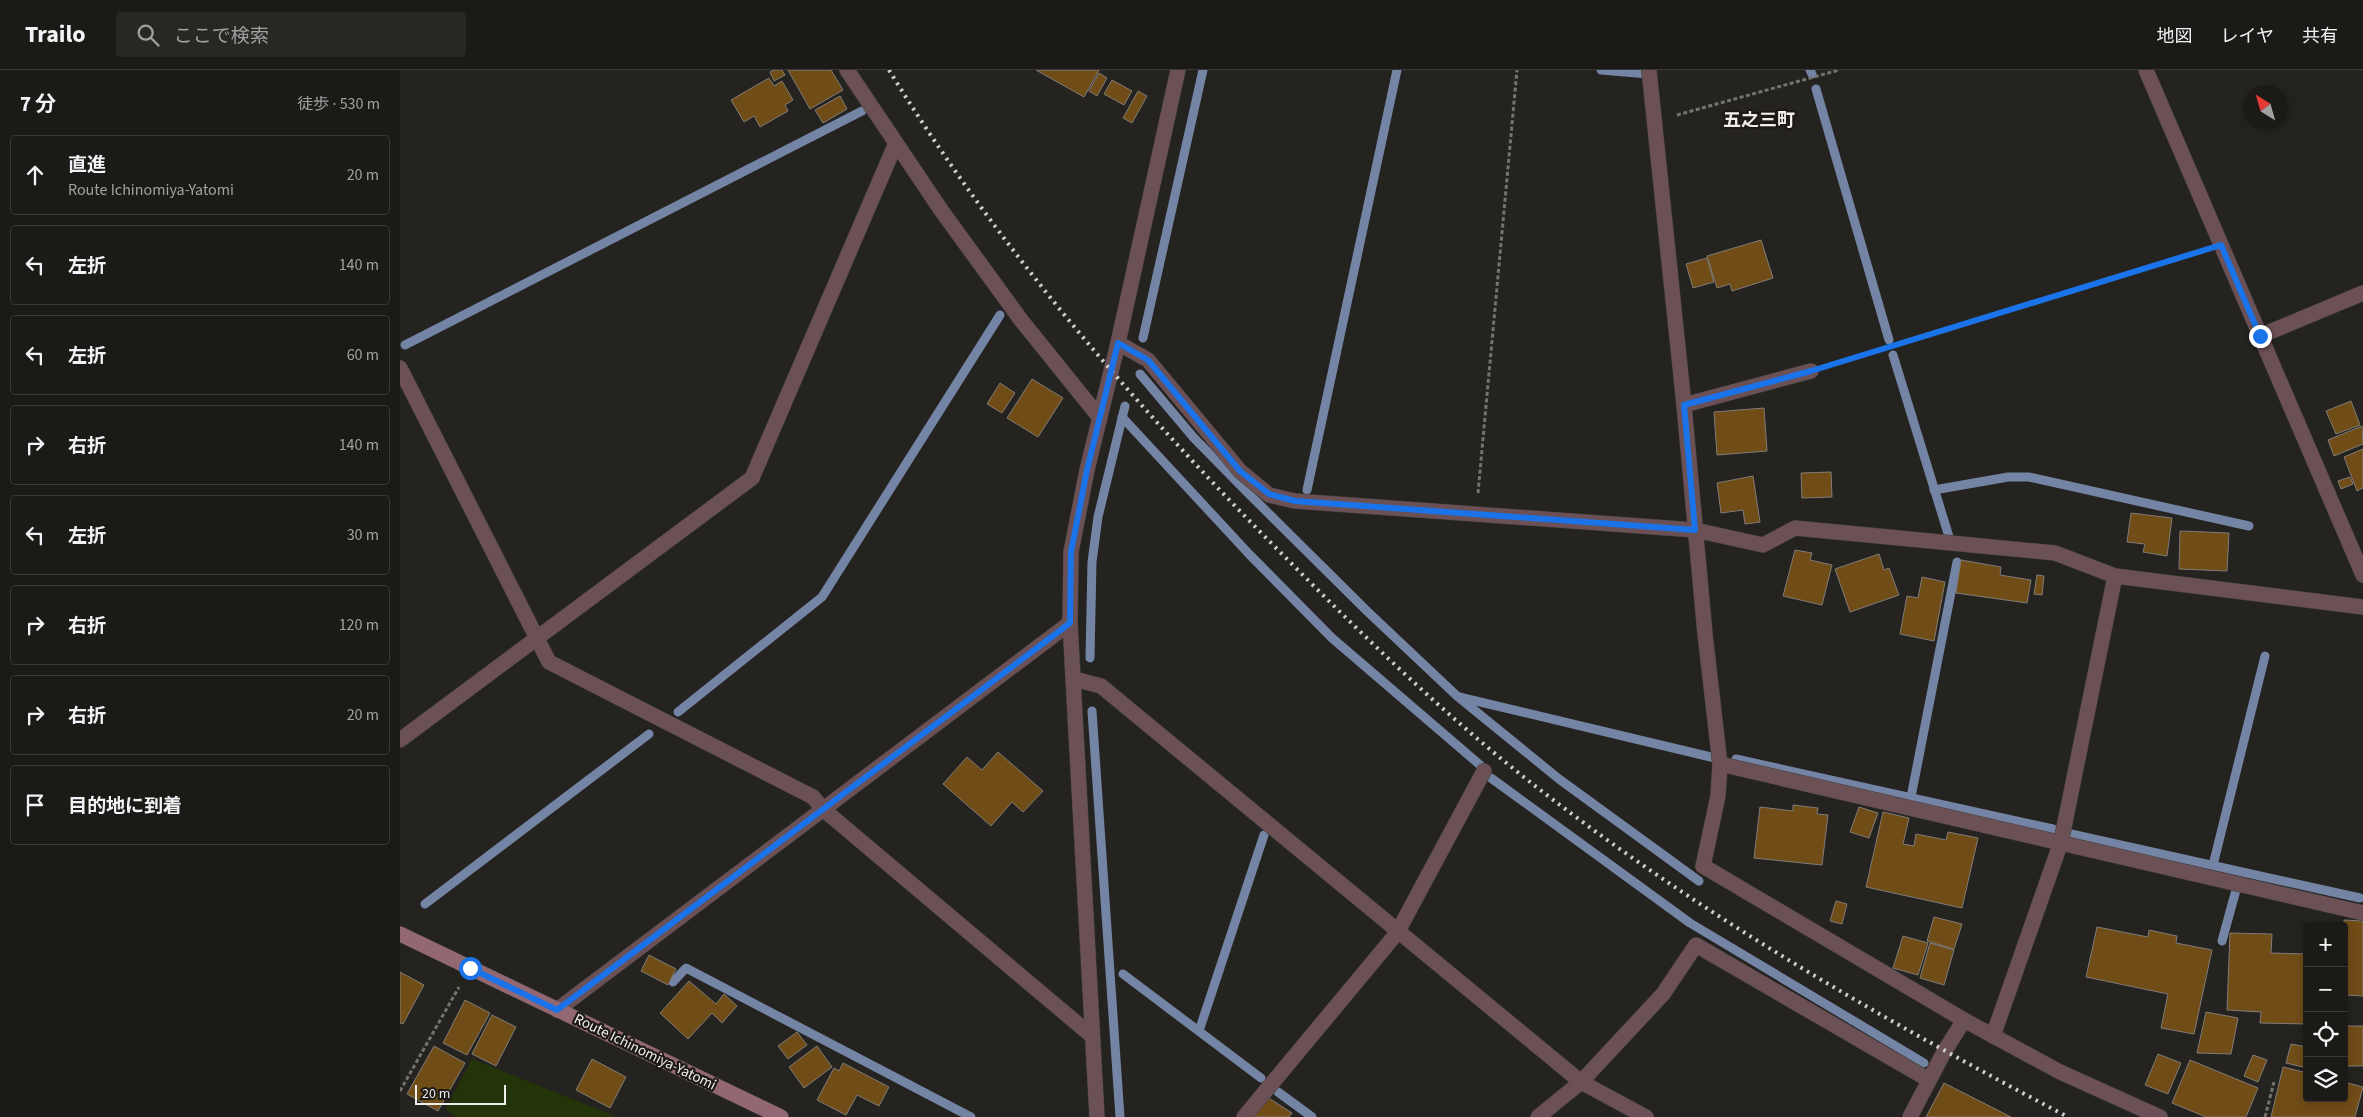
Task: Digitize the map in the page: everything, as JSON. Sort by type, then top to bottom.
[{"type":"main road","name":"Route Ichinomiya-Yatomi","points":[[400,934],[781,1117]]},
{"type":"street","points":[[847,70],[896,144],[1021,320],[1100,418]]},
{"type":"street","points":[[1097,1117],[1070,623],[1071,552],[1178,70]]},
{"type":"street","points":[[1649,70],[1720,764],[1718,796],[1704,866],[1993,1036],[2060,1072],[2160,1117]]},
{"type":"street","points":[[2146,70],[2363,575]]},
{"type":"street","points":[[400,740],[752,478],[896,144]]},
{"type":"street","points":[[2260,336],[2363,294]]},
{"type":"street","points":[[1118,343],[1148,360],[1240,471],[1269,494],[1295,501],[1695,530],[1763,545],[1795,528],[2055,553],[2115,576],[2363,607]]},
{"type":"street","points":[[400,368],[549,662],[813,797],[824,810],[1092,1036]]},
{"type":"street","points":[[1684,405],[1811,371]]},
{"type":"street","points":[[1993,1036],[2061,842],[2115,576]]},
{"type":"street","points":[[557,1010],[1070,623]]},
{"type":"street","points":[[1074,679],[1101,686],[1397,933],[1581,1082],[1646,1117]]},
{"type":"street","points":[[1720,764],[2363,913]]},
{"type":"street","points":[[1244,1117],[1397,933],[1484,771]]},
{"type":"street","points":[[1538,1117],[1581,1082],[1662,994],[1696,945],[1929,1080]]},
{"type":"street","points":[[1910,1117],[1964,1020]]},
{"type":"path","points":[[1476,513],[1517,70]]},
{"type":"path","points":[[1655,121],[1839,70]]},
{"type":"path","points":[[1811,371],[2221,245]]},
{"type":"path","points":[[400,1090],[470,968]]},
{"type":"path","points":[[2265,1117],[2274,1082]]},
{"type":"green space","points":[[472,1059],[617,1117],[456,1117],[446,1108]]},
{"type":"building","points":[[782,70],[785,75],[774,81],[770,72]]},
{"type":"building","points":[[788,70],[831,70],[843,90],[810,109]]},
{"type":"building","points":[[1036,70],[1099,70],[1084,97]]},
{"type":"building","points":[[1099,73],[1107,78],[1097,96],[1089,91]]},
{"type":"building","points":[[769,78],[774,86],[782,81],[793,100],[785,105],[788,111],[760,127],[754,116],[744,122],[731,100]]},
{"type":"building","points":[[1112,80],[1132,91],[1124,105],[1104,94]]},
{"type":"building","points":[[1138,91],[1147,96],[1132,123],[1123,118]]},
{"type":"building","points":[[840,96],[847,109],[823,123],[815,110]]},
{"type":"building","points":[[1761,240],[1773,278],[1732,291],[1730,284],[1717,288],[1707,256]]},
{"type":"building","points":[[1707,258],[1714,282],[1693,288],[1686,264]]},
{"type":"building","points":[[1032,379],[1063,398],[1038,437],[1007,418]]},
{"type":"building","points":[[1000,383],[1015,393],[1002,413],[987,404]]},
{"type":"building","points":[[2351,401],[2360,425],[2336,434],[2326,411]]},
{"type":"building","points":[[1764,408],[1767,451],[1717,455],[1714,412]]},
{"type":"building","points":[[2362,426],[2363,444],[2334,456],[2328,440]]},
{"type":"building","points":[[2363,449],[2363,488],[2357,491],[2344,457]]},
{"type":"building","points":[[1831,472],[1832,497],[1802,498],[1801,473]]},
{"type":"building","points":[[1753,476],[1760,522],[1745,524],[1743,510],[1721,513],[1717,483]]},
{"type":"building","points":[[2350,477],[2353,484],[2341,489],[2338,481]]},
{"type":"building","points":[[2131,513],[2172,518],[2167,556],[2143,552],[2145,544],[2127,542]]},
{"type":"building","points":[[2180,531],[2229,533],[2227,571],[2179,569]]},
{"type":"building","points":[[1795,550],[1812,553],[1810,560],[1832,565],[1822,605],[1783,596]]},
{"type":"building","points":[[1879,554],[1884,570],[1889,568],[1899,595],[1850,612],[1835,569]]},
{"type":"building","points":[[1961,560],[2001,567],[2000,575],[2031,580],[2027,603],[1956,593]]},
{"type":"building","points":[[2037,575],[2044,576],[2042,595],[2034,594]]},
{"type":"building","points":[[1922,577],[1945,582],[1934,641],[1900,634],[1907,596],[1918,598]]},
{"type":"building","points":[[998,752],[1043,791],[1023,812],[1012,802],[991,826],[943,784],[967,757],[982,770]]},
{"type":"building","points":[[1793,805],[1818,808],[1817,814],[1828,815],[1822,865],[1754,858],[1760,807],[1793,811]]},
{"type":"building","points":[[1859,807],[1878,813],[1869,838],[1850,832]]},
{"type":"building","points":[[1883,812],[1909,818],[1903,844],[1914,846],[1916,834],[1946,840],[1948,832],[1978,838],[1962,908],[1866,887]]},
{"type":"building","points":[[1836,901],[1847,904],[1842,924],[1830,921]]},
{"type":"building","points":[[1934,917],[1962,924],[1954,949],[1927,941]]},
{"type":"building","points":[[2344,920],[2363,921],[2363,996],[2348,995],[2348,922],[2344,922]]},
{"type":"building","points":[[2097,927],[2148,937],[2149,930],[2177,936],[2176,943],[2212,950],[2194,1034],[2161,1028],[2168,994],[2086,977]]},
{"type":"building","points":[[2230,933],[2272,934],[2271,953],[2303,954],[2303,1024],[2260,1023],[2261,1012],[2227,1010]]},
{"type":"building","points":[[1903,936],[1928,943],[1918,975],[1893,968]]},
{"type":"building","points":[[1930,943],[1954,950],[1944,985],[1920,978]]},
{"type":"building","points":[[649,955],[676,969],[668,985],[641,971]]},
{"type":"building","points":[[400,972],[424,985],[403,1024],[400,1023]]},
{"type":"building","points":[[689,981],[716,1004],[724,994],[737,1006],[722,1023],[712,1013],[688,1039],[660,1013]]},
{"type":"building","points":[[465,1000],[490,1013],[467,1055],[443,1043]]},
{"type":"building","points":[[2206,1012],[2238,1018],[2231,1054],[2197,1053]]},
{"type":"building","points":[[492,1015],[516,1027],[496,1066],[472,1054]]},
{"type":"building","points":[[2348,1026],[2363,1026],[2363,1066],[2348,1066]]},
{"type":"building","points":[[797,1032],[807,1045],[788,1059],[778,1046]]},
{"type":"building","points":[[2291,1044],[2303,1046],[2303,1067],[2286,1063]]},
{"type":"building","points":[[434,1046],[465,1063],[438,1111],[407,1094]]},
{"type":"building","points":[[817,1046],[832,1067],[804,1088],[789,1067]]},
{"type":"building","points":[[2158,1054],[2181,1063],[2168,1094],[2145,1085]]},
{"type":"building","points":[[2253,1055],[2267,1060],[2258,1082],[2244,1076]]},
{"type":"building","points":[[592,1059],[626,1077],[610,1108],[576,1090]]},
{"type":"building","points":[[2190,1060],[2258,1088],[2246,1117],[2206,1117],[2172,1103]]},
{"type":"building","points":[[843,1063],[889,1087],[879,1106],[857,1095],[846,1115],[817,1100],[834,1068],[839,1071]]},
{"type":"building","points":[[2283,1067],[2303,1072],[2303,1102],[2348,1102],[2348,1083],[2363,1087],[2355,1117],[2271,1117]]},
{"type":"building","points":[[1944,1083],[2011,1117],[1926,1117]]},
{"type":"building","points":[[1267,1097],[1292,1113],[1289,1117],[1254,1117]]},
{"type":"waterway","points":[[1143,338],[1203,70]]},
{"type":"waterway","points":[[1307,490],[1397,70]]},
{"type":"waterway","points":[[1601,70],[1648,74]]},
{"type":"waterway","points":[[1810,70],[1812,74]]},
{"type":"waterway","points":[[1816,89],[1889,340]]},
{"type":"waterway","points":[[405,345],[862,111]]},
{"type":"waterway","points":[[678,712],[822,597],[1000,315]]},
{"type":"waterway","points":[[1893,355],[1950,540]]},
{"type":"waterway","points":[[1140,374],[1194,438],[1251,496],[1368,612],[1457,696],[1559,779],[1699,881]]},
{"type":"waterway","points":[[1090,658],[1092,562],[1098,517],[1125,406]]},
{"type":"waterway","points":[[1122,417],[1249,554],[1332,638],[1480,765]]},
{"type":"waterway","points":[[1934,490],[2008,477],[2029,477],[2249,526]]},
{"type":"waterway","points":[[1911,797],[1957,562]]},
{"type":"waterway","points":[[2213,865],[2265,656]]},
{"type":"waterway","points":[[1459,697],[1715,758]]},
{"type":"waterway","points":[[1092,711],[1120,1117]]},
{"type":"waterway","points":[[425,904],[649,734]]},
{"type":"waterway","points":[[1736,759],[2053,829]]},
{"type":"waterway","points":[[1491,778],[1690,923],[1924,1063]]},
{"type":"waterway","points":[[2071,834],[2360,898]]},
{"type":"waterway","points":[[1199,1031],[1264,835]]},
{"type":"waterway","points":[[2222,941],[2236,890]]},
{"type":"waterway","points":[[673,982],[686,968],[971,1117]]},
{"type":"waterway","points":[[1123,974],[1261,1078]]},
{"type":"waterway","points":[[1278,1092],[1312,1117]]},
{"type":"railway","points":[[889,70],[931,136],[976,200],[1023,263],[1122,383],[1228,499],[1283,555],[1381,652],[1449,714],[1556,802],[1679,890],[1870,1009],[2068,1117]]},
{"type":"district","name":"五之三町","points":[[1759,120]]},
{"type":"route","points":[[470,968],[557,1010],[959,709],[1070,623],[1071,552],[1087,470],[1118,343],[1148,360],[1240,471],[1269,494],[1295,501],[1695,530],[1684,405],[1811,371],[2221,245],[2260,336]]}]
